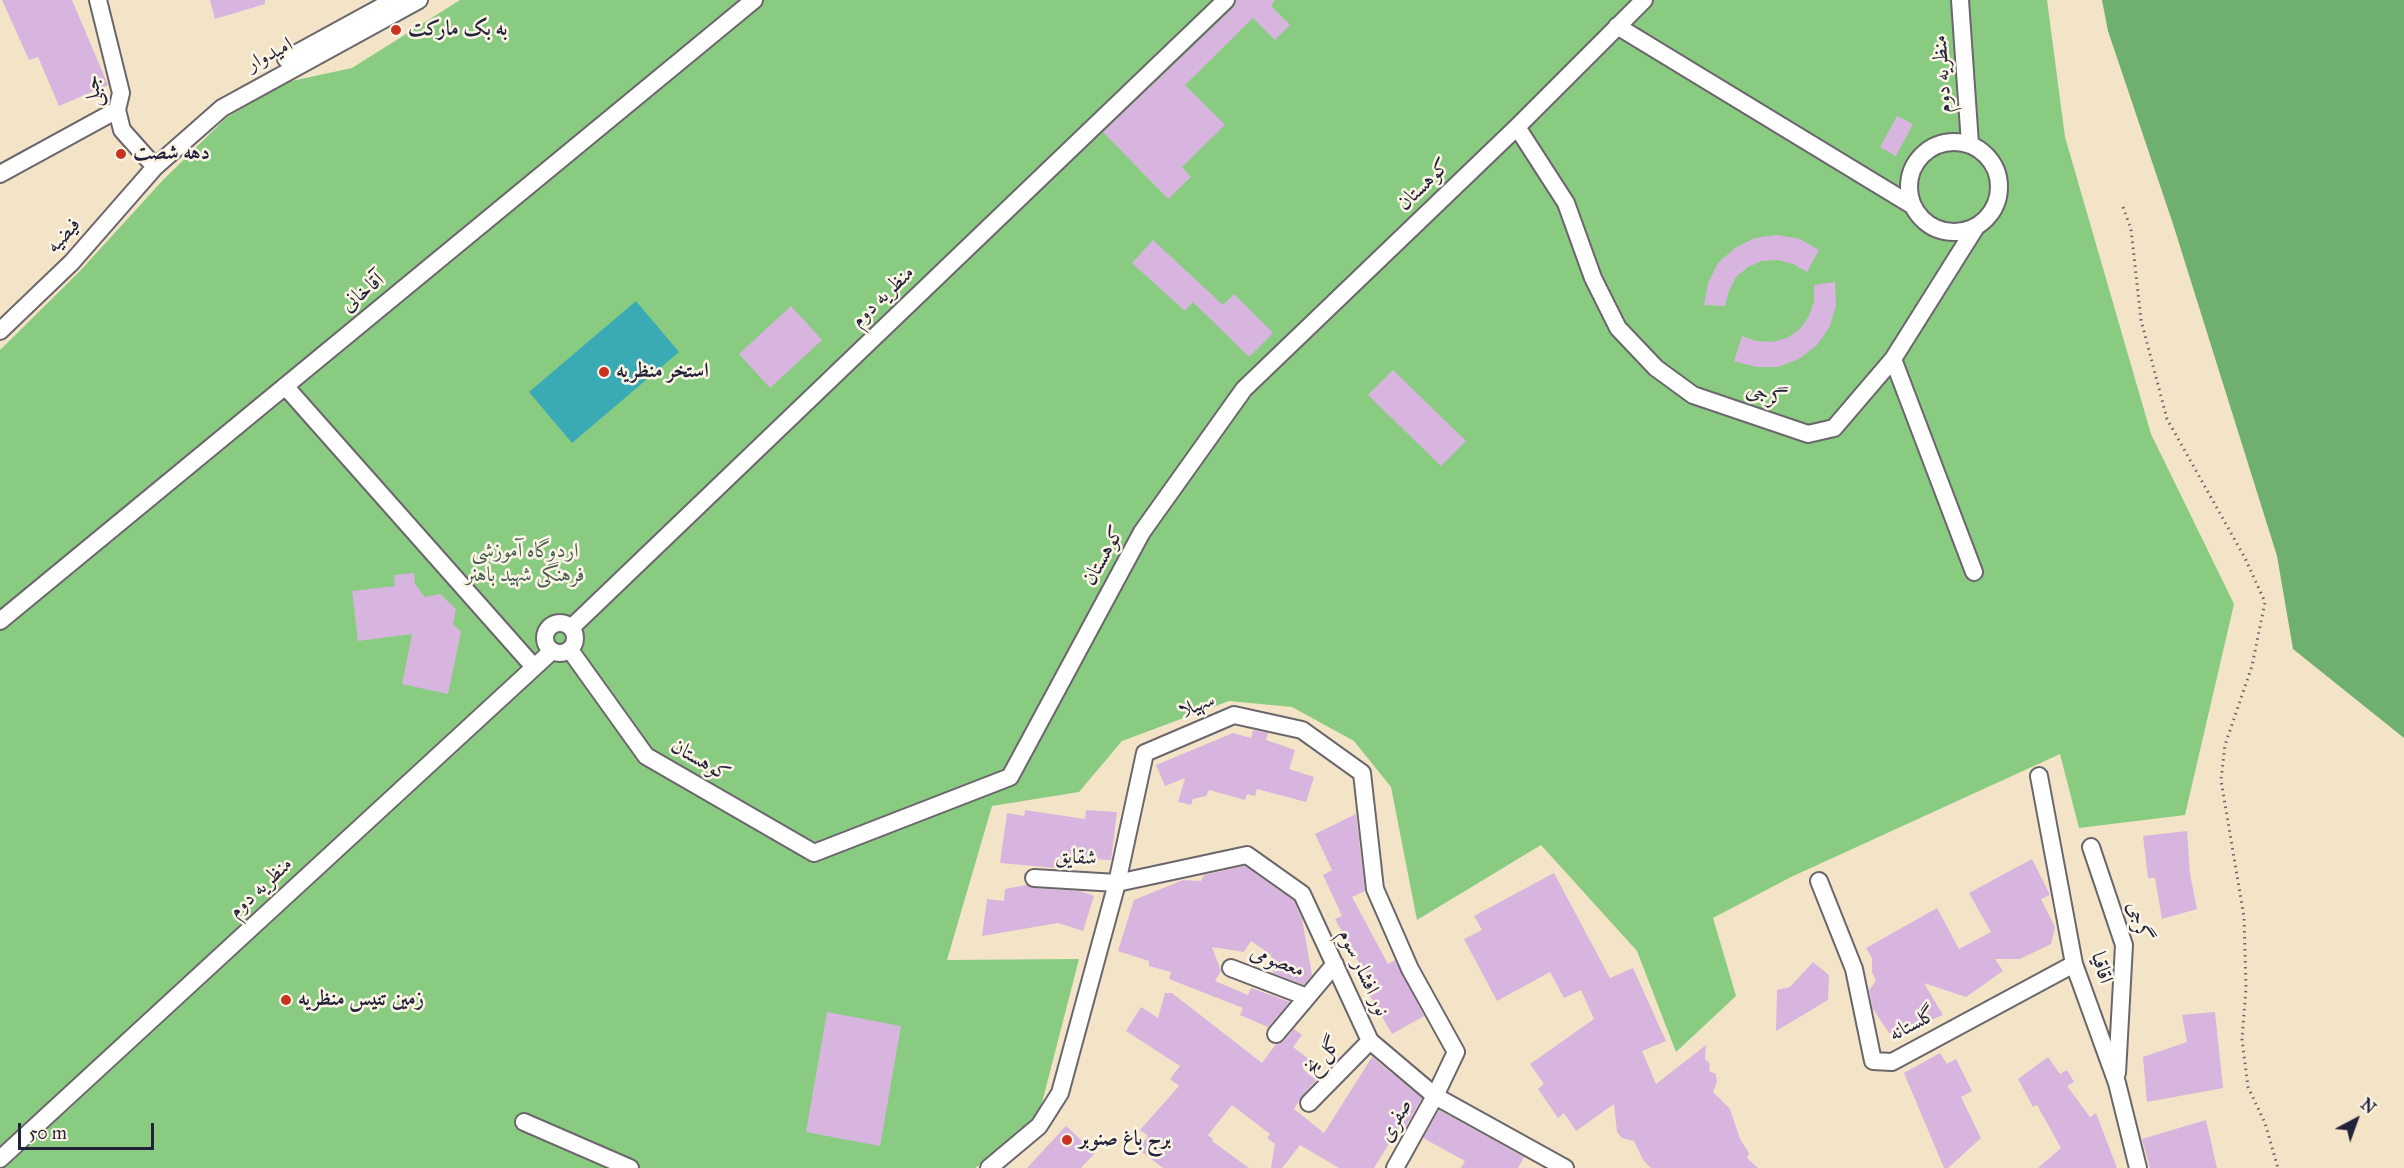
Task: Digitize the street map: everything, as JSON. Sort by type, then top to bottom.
[{"type":"street","name":"جبلی","points":[[98,0],[121,93],[117,110],[122,130],[151,163]]},
{"type":"street","name":"امیدوار","points":[[151,163],[219,104],[394,0]]},
{"type":"street","name":"امیدوار","points":[[219,104],[419,0]]},
{"type":"street","name":"آقاخانی","points":[[0,621],[754,0]]},
{"type":"street","name":"منظریه دوم","points":[[572,627],[1226,0]]},
{"type":"street","name":"کوهستان","points":[[570,650],[646,756],[814,853],[1010,777],[1142,532],[1244,389],[1517,127],[1644,0]]},
{"type":"street","name":"منظریه دوم","points":[[1960,0],[1970,144]]},
{"type":"street","points":[[1617,26],[1913,206]]},
{"type":"street","points":[[0,174],[117,110]]},
{"type":"street","name":"گرجی","points":[[1517,127],[1566,203],[1593,278],[1618,328],[1656,368],[1693,395],[1808,434],[1834,428],[1893,359],[1976,227]]},
{"type":"street","points":[[1955,141],[1970,144],[1983,152],[1993,163],[1999,184],[1996,206],[1988,218],[1976,227],[1962,232],[1947,232],[1933,227],[1921,218],[1913,206],[1909,183],[1916,162],[1926,150],[1940,143],[1955,141]]},
{"type":"street","name":"فیضیه","points":[[0,331],[72,262],[151,163]]},
{"type":"street","points":[[1893,359],[1974,572]]},
{"type":"street","points":[[285,387],[534,667]]},
{"type":"street","points":[[562,622],[572,627],[575,632],[575,645],[570,650],[564,653],[552,651],[545,639],[548,628],[562,622]]},
{"type":"street","name":"منظریه دوم","points":[[0,1159],[552,651]]},
{"type":"street","name":"سهیلا","points":[[989,1168],[1039,1126],[1060,1093],[1117,883],[1145,753],[1234,715],[1302,730],[1362,773],[1375,890],[1410,969],[1456,1052],[1436,1096]]},
{"type":"street","name":"اقاقیا","points":[[2039,776],[2074,964],[2117,1083],[2138,1168]]},
{"type":"street","name":"گرجی","points":[[2091,848],[2124,945],[2117,1083]]},
{"type":"street","name":"نور افشار سوم","points":[[1117,883],[1247,855],[1302,894],[1370,1041],[1436,1096],[1541,1162],[1565,1168]]},
{"type":"street","name":"شقایق","points":[[1034,878],[1117,883]]},
{"type":"street","name":"گلستانه","points":[[1820,881],[1854,969],[1874,1061],[1892,1062],[2074,964]]},
{"type":"street","name":"معصومی","points":[[1276,1034],[1335,964]]},
{"type":"street","name":"معصومی","points":[[1231,969],[1307,997]]},
{"type":"street","name":"گل یخ","points":[[1310,1103],[1370,1041]]},
{"type":"street","name":"صفری","points":[[1395,1168],[1436,1096]]},
{"type":"street","points":[[524,1122],[630,1168]]},
{"type":"path","points":[[2122,207],[2131,229],[2141,320],[2167,419],[2246,558],[2265,602],[2252,666],[2225,745],[2221,780],[2244,917],[2246,988],[2242,1039],[2248,1087],[2265,1123],[2278,1168]]},
{"type":"green space","name":"اردوگاه آموزشی فرهنگی شهید باهنر","points":[[460,0],[2047,0],[2065,137],[2151,434],[2234,604],[2185,815],[2079,828],[2060,754],[1791,877],[1713,918],[1736,996],[1676,1052],[1637,951],[1541,845],[1417,920],[1391,787],[1354,741],[1292,707],[1229,701],[1122,741],[1079,792],[992,806],[947,960],[1079,959],[1035,1130],[975,1168],[0,1168],[0,350],[79,272],[163,180],[227,117],[287,82],[352,68]]},
{"type":"green space","points":[[2102,0],[2404,0],[2404,738],[2293,649],[2277,556],[2173,224],[2108,31]]},
{"type":"water","name":"استخر منظریه","points":[[636,301],[679,352],[572,443],[529,392]]},
{"type":"building","points":[[2,0],[72,0],[108,85],[59,106],[38,57],[29,60]]},
{"type":"building","points":[[210,0],[265,0],[265,4],[215,19]]},
{"type":"building","points":[[1236,0],[1275,0],[1271,6],[1290,25],[1275,40],[1253,18],[1185,85],[1225,125],[1182,167],[1191,177],[1168,199],[1103,132],[1233,8]]},
{"type":"building","points":[[1897,116],[1913,124],[1896,156],[1880,147]]},
{"type":"building","points":[[1777,235],[1800,239],[1819,250],[1807,272],[1793,264],[1778,260],[1762,261],[1748,267],[1736,277],[1725,306],[1704,305],[1708,283],[1718,263],[1735,248],[1755,238]]},
{"type":"building","points":[[1153,240],[1223,305],[1234,294],[1273,333],[1249,357],[1193,302],[1185,311],[1132,263]]},
{"type":"building","points":[[1835,282],[1836,305],[1830,326],[1817,345],[1799,359],[1778,367],[1756,367],[1734,361],[1742,336],[1756,341],[1772,342],[1787,338],[1800,329],[1809,316],[1814,301],[1814,285]]},
{"type":"building","points":[[791,306],[822,340],[770,388],[739,354]]},
{"type":"building","points":[[1393,370],[1466,441],[1441,466],[1368,395]]},
{"type":"building","points":[[414,573],[415,584],[425,597],[440,594],[456,609],[453,624],[461,632],[448,694],[402,684],[412,634],[358,641],[352,591],[395,586],[394,575]]},
{"type":"building","points":[[1253,730],[1268,733],[1266,740],[1295,750],[1289,769],[1314,777],[1306,802],[1257,789],[1255,796],[1247,794],[1245,800],[1209,790],[1206,796],[1193,799],[1191,805],[1178,802],[1185,778],[1165,786],[1156,765],[1233,733],[1251,738]]},
{"type":"building","points":[[1025,810],[1085,819],[1086,810],[1117,812],[1111,860],[1068,858],[1066,869],[1000,863],[1007,813],[1024,816]]},
{"type":"building","points":[[1356,814],[1365,891],[1352,897],[1388,964],[1395,960],[1424,1016],[1392,1034],[1362,982],[1368,979],[1335,919],[1342,916],[1323,875],[1332,870],[1315,834]]},
{"type":"building","points":[[2187,831],[2190,874],[2197,909],[2162,919],[2155,878],[2148,878],[2143,836]]},
{"type":"building","points":[[2032,859],[2050,895],[2041,899],[2055,927],[2051,944],[2020,959],[1995,959],[2003,971],[1966,997],[1924,983],[1943,1015],[1899,1033],[1889,1033],[1873,1009],[1869,990],[1876,981],[1872,972],[1872,958],[1866,948],[1937,908],[1959,949],[1991,932],[1969,893]]},
{"type":"building","points":[[1245,866],[1294,901],[1302,919],[1312,975],[1304,985],[1273,973],[1271,955],[1251,941],[1244,952],[1212,947],[1221,971],[1215,981],[1248,995],[1251,988],[1290,1002],[1268,1027],[1240,1015],[1243,1008],[1169,979],[1171,972],[1149,966],[1149,961],[1118,951],[1134,900],[1183,880],[1201,881],[1204,875]]},
{"type":"building","points":[[1554,873],[1610,978],[1633,968],[1666,1041],[1642,1051],[1656,1084],[1706,1045],[1705,1059],[1710,1064],[1709,1071],[1716,1074],[1717,1082],[1713,1092],[1730,1109],[1740,1139],[1749,1153],[1747,1158],[1758,1168],[1651,1168],[1643,1160],[1634,1141],[1622,1138],[1617,1132],[1614,1104],[1576,1131],[1564,1113],[1558,1118],[1538,1089],[1544,1084],[1530,1064],[1594,1019],[1581,990],[1564,998],[1550,972],[1497,1001],[1464,939],[1482,930],[1474,916]]},
{"type":"building","points":[[1026,885],[1033,888],[1080,891],[1094,896],[1083,931],[1058,923],[982,936],[987,899],[1004,901],[1005,889]]},
{"type":"building","points":[[1813,962],[1829,975],[1828,1000],[1776,1031],[1777,990],[1790,987]]},
{"type":"building","points":[[1165,993],[1172,993],[1262,1063],[1276,1044],[1284,1041],[1294,1029],[1302,1035],[1293,1047],[1310,1060],[1303,1069],[1316,1080],[1294,1109],[1324,1133],[1372,1057],[1422,1098],[1405,1128],[1400,1126],[1374,1168],[1339,1168],[1300,1145],[1282,1168],[1271,1168],[1275,1144],[1267,1138],[1270,1134],[1232,1105],[1208,1135],[1213,1139],[1212,1141],[1249,1168],[1163,1168],[1138,1149],[1148,1136],[1140,1130],[1179,1086],[1170,1079],[1180,1066],[1126,1031],[1141,1007],[1158,1018]]},
{"type":"building","points":[[827,1012],[901,1026],[880,1146],[806,1132]]},
{"type":"building","points":[[2215,1012],[2223,1088],[2147,1102],[2143,1057],[2187,1042],[2182,1015]]},
{"type":"building","points":[[1940,1053],[1947,1064],[1956,1059],[1972,1091],[1961,1097],[1981,1138],[1948,1168],[1944,1168],[1904,1073]]},
{"type":"building","points":[[2048,1057],[2060,1074],[2067,1070],[2074,1082],[2067,1086],[2090,1117],[2096,1113],[2117,1168],[2038,1168],[2061,1148],[2037,1105],[2033,1107],[2018,1079]]},
{"type":"building","points":[[1439,1110],[1524,1157],[1518,1168],[1461,1168],[1465,1161],[1423,1138]]},
{"type":"building","points":[[2206,1120],[2217,1168],[2150,1168],[2142,1139]]},
{"type":"building","name":"برج باغ صنوبر","points":[[1066,1126],[1095,1153],[1081,1168],[1027,1168]]},
{"type":"place","name":"به بک مارکت","points":[[396,30]]},
{"type":"place","name":"دهه شصت","points":[[121,154]]},
{"type":"place","name":"استخر منظریه","points":[[604,372]]},
{"type":"place","name":"زمین تنیس منظریه","points":[[286,1000]]},
{"type":"place","name":"برج باغ صنوبر","points":[[1067,1140]]}]
